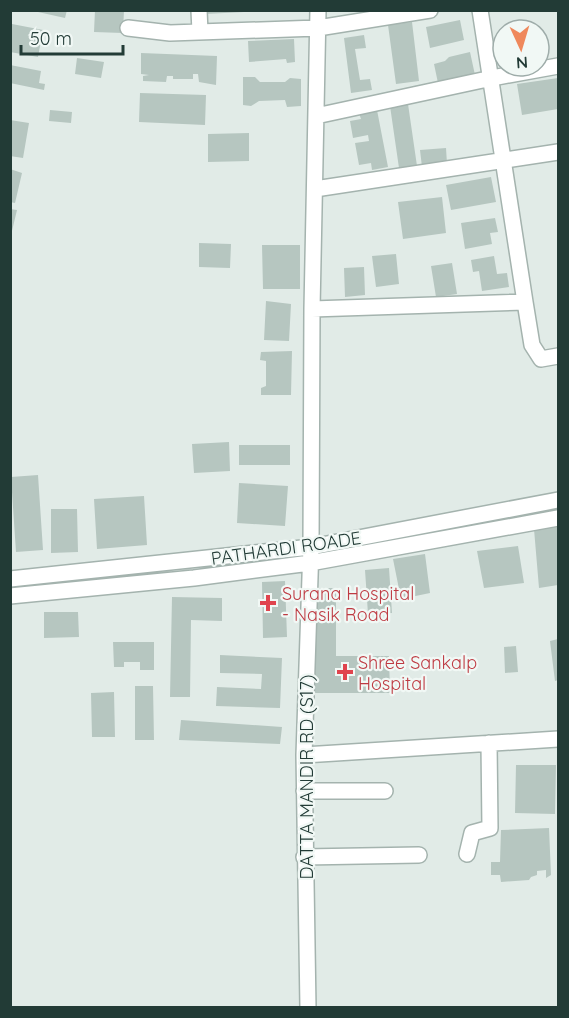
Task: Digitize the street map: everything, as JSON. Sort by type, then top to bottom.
[{"type":"street","points":[[199,10],[200,32]]},
{"type":"street","name":"DATTA MANDIR RD (S17)","points":[[308,1008],[304,755],[311,547],[312,309],[318,10]]},
{"type":"street","points":[[128,28],[170,33],[318,28],[430,10]]},
{"type":"street","points":[[480,10],[491,72]]},
{"type":"street","points":[[316,116],[492,78],[502,162],[532,345],[541,359],[558,357]]},
{"type":"street","points":[[315,189],[558,152]]},
{"type":"street","points":[[312,309],[525,302]]},
{"type":"street","name":"PATHARDI ROADE","points":[[10,579],[311,547],[558,500]]},
{"type":"street","points":[[10,596],[194,578],[310,563],[558,518]]},
{"type":"street","points":[[304,755],[558,739]]},
{"type":"street","points":[[467,854],[472,833],[490,828],[489,743]]},
{"type":"street","points":[[304,792],[385,791]]},
{"type":"street","points":[[304,856],[419,855]]},
{"type":"building","points":[[29,10],[67,10],[65,18]]},
{"type":"building","points":[[95,10],[124,10],[123,33],[94,32]]},
{"type":"building","points":[[205,10],[244,10],[244,12],[205,14]]},
{"type":"building","points":[[460,20],[464,40],[430,48],[426,27]]},
{"type":"building","points":[[412,22],[419,81],[396,84],[388,25]]},
{"type":"building","points":[[12,24],[43,30],[38,57],[10,52]]},
{"type":"building","points":[[364,35],[366,48],[355,49],[360,80],[370,79],[372,90],[351,93],[344,38]]},
{"type":"building","points":[[294,39],[295,62],[287,63],[286,59],[249,62],[248,41]]},
{"type":"building","points":[[470,52],[475,75],[438,83],[434,64],[445,61],[449,57]]},
{"type":"building","points":[[141,53],[217,56],[216,85],[199,82],[198,74],[193,74],[193,79],[173,79],[173,76],[167,76],[166,82],[143,81],[143,76],[149,75],[141,74]]},
{"type":"building","points":[[77,58],[104,62],[101,78],[75,74]]},
{"type":"building","points":[[10,65],[41,71],[39,83],[45,84],[44,90],[10,83]]},
{"type":"building","points":[[243,77],[255,77],[260,82],[285,82],[290,78],[301,79],[301,106],[287,107],[285,100],[259,101],[251,106],[243,105]]},
{"type":"building","points":[[558,78],[558,109],[522,115],[517,84]]},
{"type":"building","points":[[140,93],[206,95],[205,125],[139,122]]},
{"type":"building","points":[[408,104],[417,166],[399,168],[390,106]]},
{"type":"building","points":[[50,110],[72,112],[71,123],[49,121]]},
{"type":"building","points":[[377,110],[388,167],[372,170],[371,163],[359,165],[355,143],[369,141],[368,135],[353,138],[350,121],[361,119],[359,113]]},
{"type":"building","points":[[10,120],[29,123],[23,158],[10,156]]},
{"type":"building","points":[[249,133],[249,161],[208,162],[208,134]]},
{"type":"building","points":[[446,148],[447,164],[422,167],[420,150]]},
{"type":"building","points":[[10,169],[22,173],[15,203],[10,202]]},
{"type":"building","points":[[491,177],[496,202],[451,210],[446,185]]},
{"type":"building","points":[[442,197],[446,233],[403,239],[398,202]]},
{"type":"building","points":[[10,209],[17,210],[11,235],[10,235]]},
{"type":"building","points":[[495,218],[498,232],[490,233],[492,244],[465,249],[461,223]]},
{"type":"building","points":[[199,243],[231,244],[230,268],[199,267]]},
{"type":"building","points":[[262,245],[300,245],[300,289],[263,289]]},
{"type":"building","points":[[396,254],[399,284],[376,287],[372,256]]},
{"type":"building","points":[[494,256],[497,274],[507,273],[509,287],[482,291],[479,271],[473,272],[471,260]]},
{"type":"building","points":[[452,263],[457,294],[436,297],[431,266]]},
{"type":"building","points":[[364,267],[365,295],[345,297],[344,268]]},
{"type":"building","points":[[266,301],[291,304],[289,341],[264,340]]},
{"type":"building","points":[[292,351],[291,395],[261,395],[261,388],[266,386],[266,361],[260,360],[261,352]]},
{"type":"building","points":[[229,442],[230,471],[194,473],[192,444]]},
{"type":"building","points":[[239,445],[290,445],[290,465],[239,465]]},
{"type":"building","points":[[38,475],[43,550],[16,552],[11,477]]},
{"type":"building","points":[[239,483],[288,486],[285,526],[237,523]]},
{"type":"building","points":[[144,496],[147,545],[97,549],[94,499]]},
{"type":"building","points":[[51,509],[77,509],[78,552],[51,553]]},
{"type":"building","points":[[558,526],[558,585],[539,588],[534,529]]},
{"type":"building","points":[[518,546],[524,583],[484,588],[477,551]]},
{"type":"building","points":[[425,554],[430,593],[401,599],[393,559]]},
{"type":"building","points":[[389,568],[392,613],[368,614],[365,570]]},
{"type":"building","points":[[285,581],[287,637],[263,638],[262,582]]},
{"type":"building","points":[[312,588],[336,588],[336,656],[389,656],[390,693],[313,693]]},
{"type":"building","points":[[172,597],[222,598],[222,621],[191,620],[190,697],[170,697]]},
{"type":"building","points":[[44,612],[78,612],[79,637],[44,638]]},
{"type":"building","points":[[558,639],[558,680],[555,681],[550,641]]},
{"type":"building","points":[[113,642],[154,642],[154,670],[140,670],[140,662],[124,662],[124,667],[114,667]]},
{"type":"building","points":[[516,646],[518,672],[505,673],[504,647]]},
{"type":"building","points":[[220,655],[282,658],[280,708],[216,706],[217,687],[261,689],[262,674],[220,673]]},
{"type":"building","points":[[135,686],[153,686],[154,740],[135,740]]},
{"type":"building","points":[[114,692],[115,737],[92,737],[91,693]]},
{"type":"building","points":[[181,720],[282,727],[280,744],[179,740]]},
{"type":"building","points":[[516,765],[556,765],[555,814],[515,813]]},
{"type":"building","points":[[549,828],[551,875],[546,878],[546,870],[537,871],[537,875],[529,880],[501,882],[500,875],[491,875],[491,862],[500,862],[501,830]]},
{"type":"place","name":"Surana Hospital - Nasik Road","points":[[268,603]]},
{"type":"place","name":"Shree Sankalp Hospital","points":[[345,672]]}]
